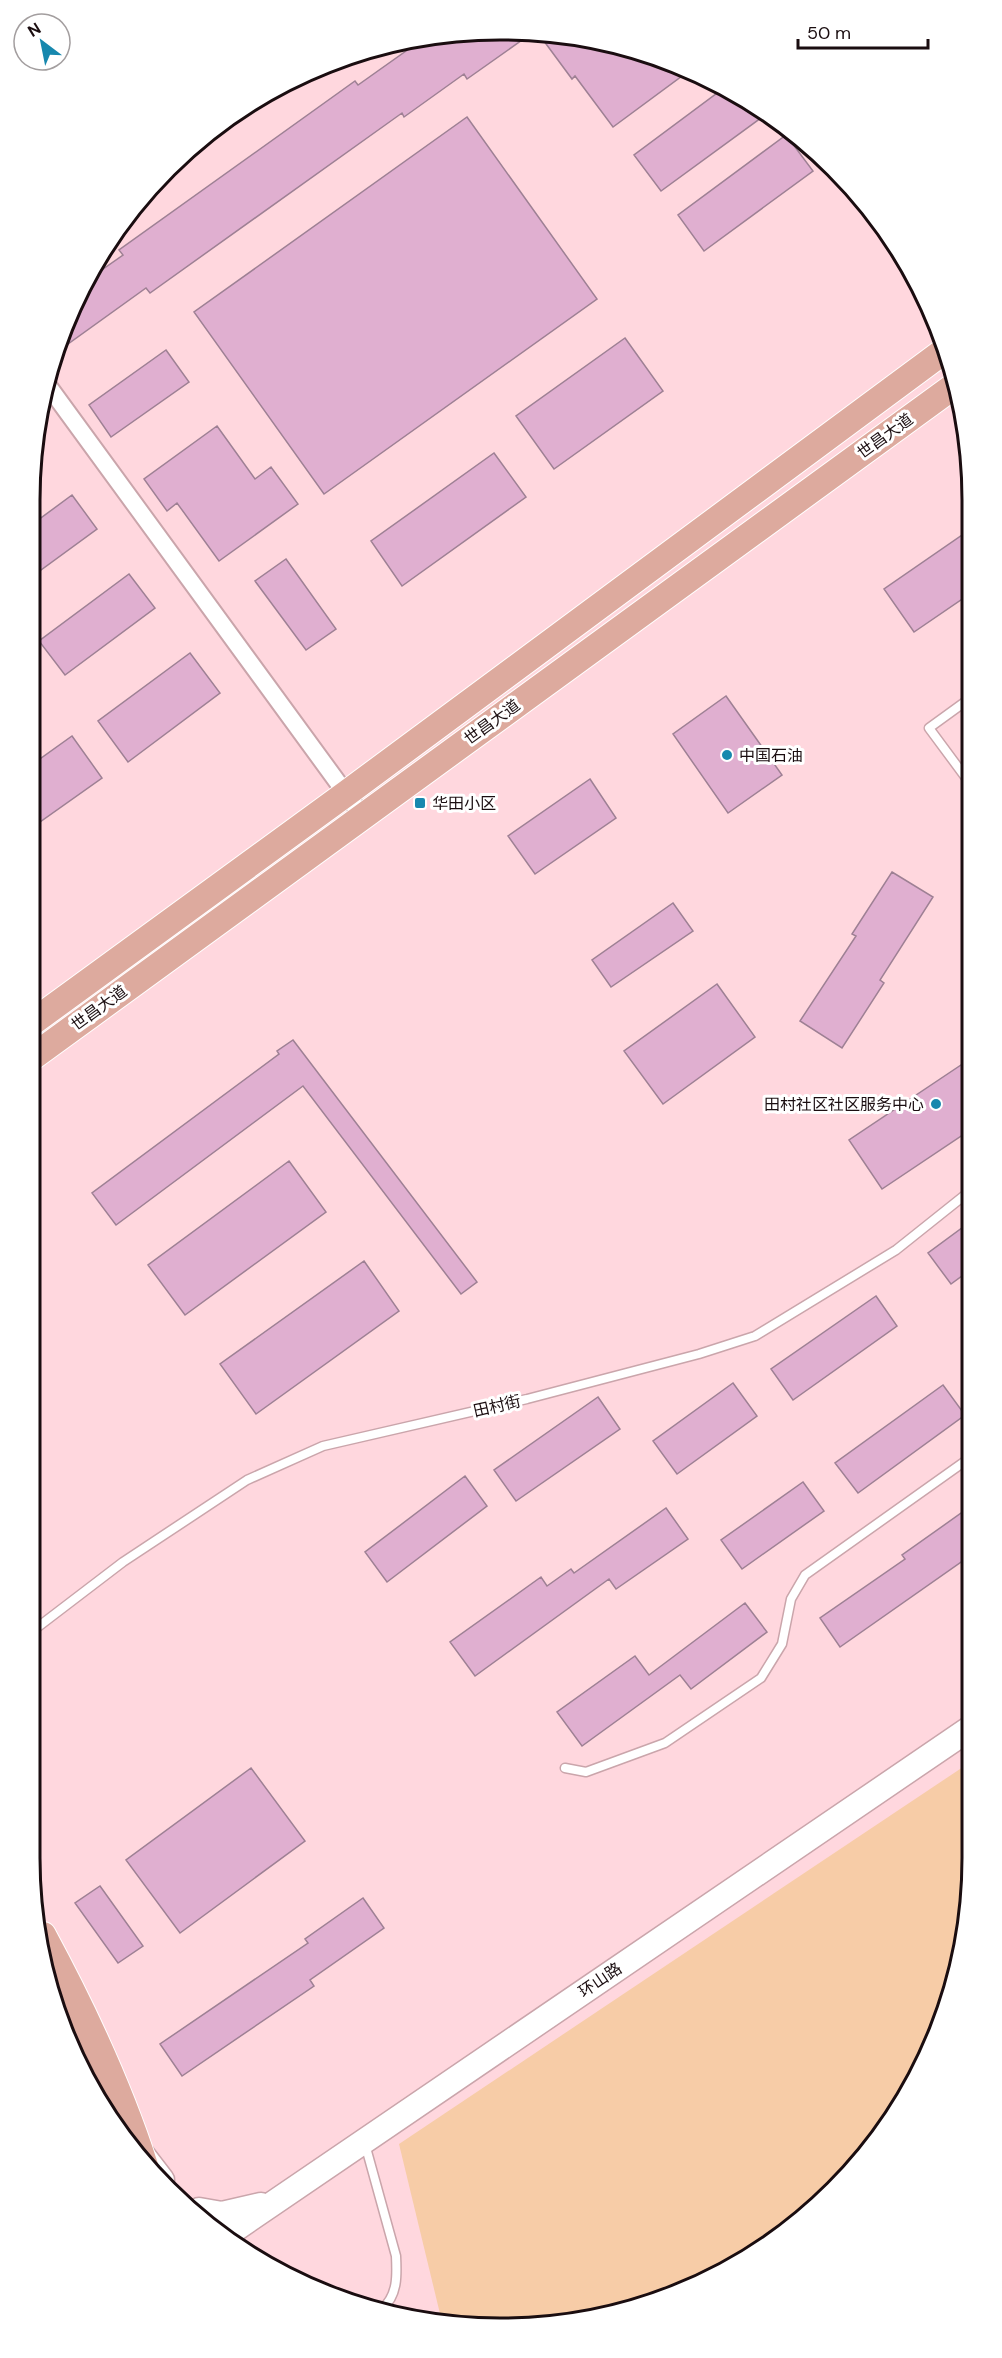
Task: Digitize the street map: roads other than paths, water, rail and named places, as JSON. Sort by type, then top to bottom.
[{"type":"main road","name":"世昌大道","points":[[40,1017],[347,793],[938,356]]},
{"type":"main road","name":"世昌大道","points":[[40,1052],[948,390]]},
{"type":"main road","name":"环山路","points":[[233,2231],[962,1734]]},
{"type":"main road","points":[[49,1946],[79,2002],[114,2080],[133,2134]]},
{"type":"main road","points":[[208,2212],[222,2214],[246,2210],[283,2197]]},
{"type":"street","points":[[53,393],[363,817]]},
{"type":"lane","points":[[962,704],[929,728],[962,773]]},
{"type":"lane","name":"田村街","points":[[40,1625],[123,1562],[247,1480],[323,1446],[527,1399],[699,1354],[754,1336],[896,1250],[962,1197]]},
{"type":"lane","points":[[565,1768],[586,1772],[665,1743],[760,1677],[782,1644],[791,1599],[805,1575],[962,1463]]},
{"type":"lane","points":[[364,2141],[396,2256],[397,2275],[394,2293],[386,2303]]},
{"type":"place","name":"中国石油","points":[[727,755]]},
{"type":"place","name":"华田小区","points":[[420,803]]},
{"type":"place","name":"田村社区社区服务中心","points":[[936,1104]]}]
